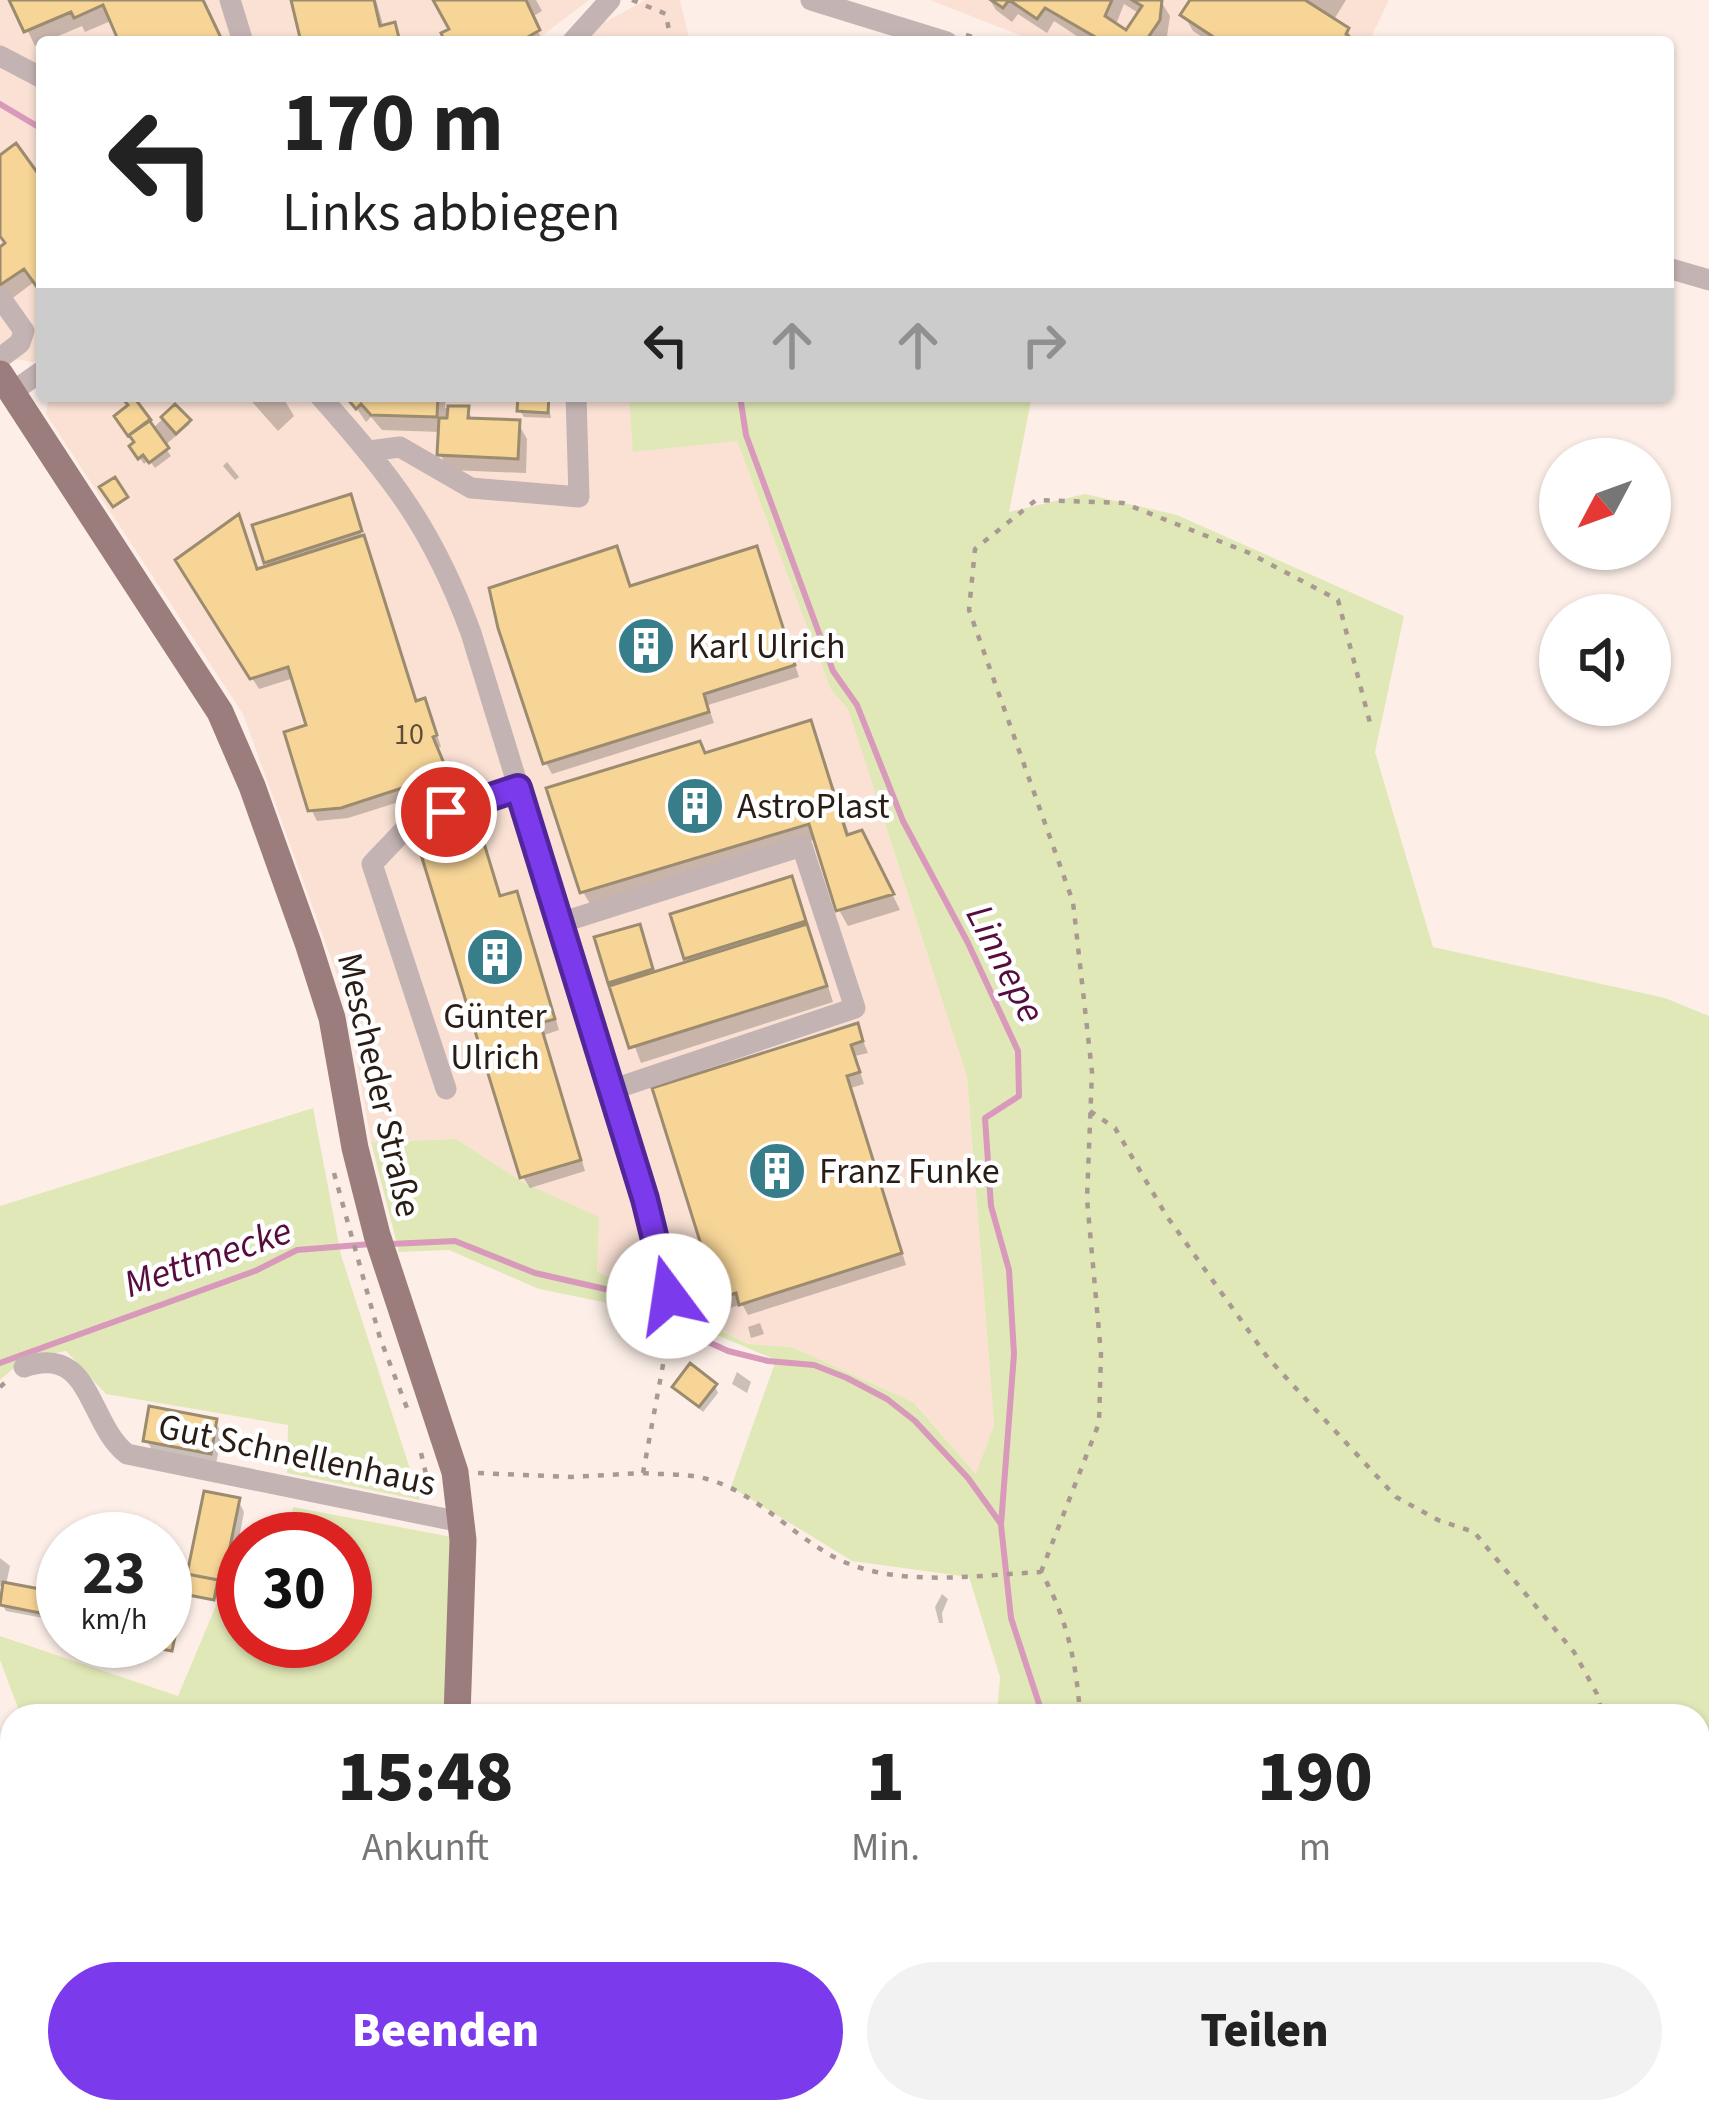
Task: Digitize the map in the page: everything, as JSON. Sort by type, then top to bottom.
[{"type":"main road","name":"Mescheder Straße","points":[[6,383],[191,663],[238,751],[332,1018],[370,1242],[454,1472],[448,1520],[456,1704]]},
{"type":"street","points":[[230,0],[241,36]]},
{"type":"street","points":[[577,36],[610,0]]},
{"type":"street","points":[[811,0],[928,36]]},
{"type":"street","points":[[0,56],[36,75]]},
{"type":"street","points":[[1674,270],[1709,280]]},
{"type":"street","points":[[0,297],[24,331],[20,344],[0,358]]},
{"type":"street","points":[[6,383],[36,373]]},
{"type":"street","points":[[325,402],[403,495],[447,569],[645,1199],[671,1306]]},
{"type":"street","points":[[369,451],[400,447],[471,488],[579,497],[576,402]]},
{"type":"street","points":[[446,1089],[372,864],[410,824],[518,788]]},
{"type":"street","points":[[560,923],[802,846],[855,1008],[611,1090]]},
{"type":"street","name":"Gut Schnellenhaus","points":[[24,1367],[46,1361],[73,1371],[104,1430],[127,1454],[448,1520]]},
{"type":"path","points":[[632,0],[666,14],[670,36]]},
{"type":"path","points":[[1041,1572],[1100,1424],[1102,1354],[1087,1199],[1092,1072],[1073,902],[969,610],[975,549],[1036,500],[1123,503],[1246,552],[1338,600],[1370,723]]},
{"type":"path","points":[[1090,1111],[1115,1128],[1166,1215],[1268,1358],[1396,1496],[1438,1520],[1474,1532],[1574,1652],[1600,1704]]},
{"type":"path","points":[[334,1167],[370,1242],[355,1254],[407,1409]]},
{"type":"path","points":[[643,1473],[671,1306]]},
{"type":"path","points":[[420,1447],[448,1520]]},
{"type":"path","points":[[454,1472],[703,1477],[731,1487],[839,1559],[869,1570],[891,1574],[1041,1572]]},
{"type":"path","points":[[1041,1572],[1055,1595],[1076,1663],[1079,1704]]},
{"type":"shaded area","points":[[0,0],[589,0],[542,36],[36,36],[36,361],[14,359],[0,346]]},
{"type":"shaded area","points":[[646,0],[680,0],[689,36],[578,36]]},
{"type":"shaded area","points":[[930,0],[1389,0],[1372,36],[1022,36]]},
{"type":"shaded area","points":[[48,402],[630,402],[634,452],[737,440],[831,690],[848,709],[967,1077],[994,1425],[977,1475],[913,1402],[792,1347],[750,1344],[596,1270],[598,1217],[523,1182],[456,1139],[371,1142],[346,1000],[243,714],[46,414]]},
{"type":"green space","points":[[629,402],[1031,402],[1009,512],[1085,494],[1177,515],[1404,616],[1375,752],[1433,947],[1665,998],[1709,1016],[1709,1704],[998,1704],[1000,1677],[969,1577],[852,1561],[731,1487],[776,1360],[672,1316],[539,1289],[449,1250],[399,1252],[371,1142],[456,1139],[523,1182],[599,1217],[597,1271],[749,1344],[792,1347],[913,1402],[976,1474],[994,1425],[967,1077],[848,709],[831,690],[737,441],[633,452]]},
{"type":"green space","points":[[313,1108],[341,1255],[420,1500],[287,1473],[288,1425],[106,1394],[66,1351],[24,1359],[0,1380],[0,1206]]},
{"type":"green space","points":[[372,1522],[452,1537],[446,1704],[16,1704],[0,1660],[0,1636],[36,1648],[36,1668],[95,1668],[178,1696],[216,1606],[216,1668],[372,1668]]},
{"type":"building","points":[[9,0],[203,0],[220,36],[116,36],[103,5],[74,18],[71,12],[24,32]]},
{"type":"building","points":[[291,0],[374,0],[380,26],[395,22],[398,36],[300,36]]},
{"type":"building","points":[[433,0],[526,0],[540,30],[530,36],[442,36],[449,29]]},
{"type":"building","points":[[1009,0],[1112,0],[1105,16],[1126,30],[1142,6],[1132,0],[1162,0],[1160,20],[1149,36],[1094,36],[1045,8],[1037,19]]},
{"type":"building","points":[[1190,0],[1305,0],[1349,28],[1348,36],[1212,36],[1180,15]]},
{"type":"building","points":[[16,143],[36,171],[36,286],[24,269],[0,285],[0,247],[5,243],[0,236],[0,155]]},
{"type":"building","points":[[126,402],[138,402],[151,420],[128,436],[114,416],[128,405]]},
{"type":"building","points":[[350,402],[438,402],[437,417],[371,415],[361,404],[356,409]]},
{"type":"building","points":[[518,402],[549,402],[548,413],[517,411]]},
{"type":"building","points":[[175,404],[191,420],[176,434],[161,417]]},
{"type":"building","points":[[448,406],[469,406],[468,418],[520,420],[518,459],[437,455],[439,418],[447,418]]},
{"type":"building","points":[[149,420],[169,448],[149,463],[143,455],[138,459],[129,446],[134,442],[129,435]]},
{"type":"building","points":[[115,477],[128,497],[113,507],[99,487]]},
{"type":"building","points":[[351,494],[362,531],[264,563],[252,525]]},
{"type":"building","points":[[239,514],[257,569],[364,535],[416,701],[425,698],[437,735],[433,737],[448,773],[341,808],[308,811],[284,732],[306,725],[288,667],[250,679],[175,560]]},
{"type":"building","name":"Karl Ulrich","points":[[617,546],[630,586],[757,546],[795,665],[704,694],[709,712],[543,764],[489,588]]},
{"type":"building","name":"AstroPlast","points":[[811,720],[847,835],[862,830],[894,894],[836,911],[809,824],[580,893],[546,788],[700,741],[705,753]]},
{"type":"building","name":"Günter Ulrich","points":[[476,817],[500,896],[517,891],[555,1019],[540,1023],[581,1160],[520,1178],[415,835]]},
{"type":"building","points":[[792,876],[806,921],[684,959],[670,914]]},
{"type":"building","points":[[640,924],[653,969],[608,983],[594,937]]},
{"type":"building","name":"AstroPlast","points":[[807,924],[827,986],[629,1048],[609,986]]},
{"type":"building","name":"Franz Funke","points":[[858,1023],[863,1041],[851,1045],[860,1072],[847,1076],[902,1253],[739,1305],[736,1293],[718,1299],[652,1088]]},
{"type":"building","points":[[690,1363],[717,1384],[699,1407],[672,1387]]},
{"type":"building","points":[[149,1406],[217,1419],[211,1454],[143,1441]]},
{"type":"building","points":[[204,1491],[240,1498],[237,1512],[216,1512],[216,1580],[192,1575]]},
{"type":"building","points":[[192,1575],[216,1580],[214,1600],[192,1596]]},
{"type":"building","points":[[3,1582],[36,1588],[36,1612],[0,1605]]},
{"type":"waterway","name":"Linnepe","points":[[0,104],[36,125]]},
{"type":"waterway","name":"Linnepe","points":[[741,402],[746,435],[833,671],[857,705],[903,821],[1018,1051],[1019,1096],[985,1118],[991,1206],[1009,1270],[1014,1354],[1001,1525],[1011,1618],[1039,1704]]},
{"type":"waterway","name":"Mettmecke","points":[[390,1244],[455,1241],[535,1273],[627,1294],[662,1321],[728,1351],[814,1365],[847,1378],[887,1399],[915,1421],[968,1478],[1001,1524]]},
{"type":"waterway","name":"Mettmecke","points":[[0,1363],[255,1271],[297,1250],[371,1244]]},
{"type":"place","name":"Karl Ulrich","points":[[646,646]]},
{"type":"place","name":"AstroPlast","points":[[695,806]]},
{"type":"place","name":"Günter Ulrich","points":[[495,957]]},
{"type":"place","name":"Franz Funke","points":[[777,1171]]},
{"type":"route","points":[[446,812],[518,788],[645,1199],[669,1296]]}]
